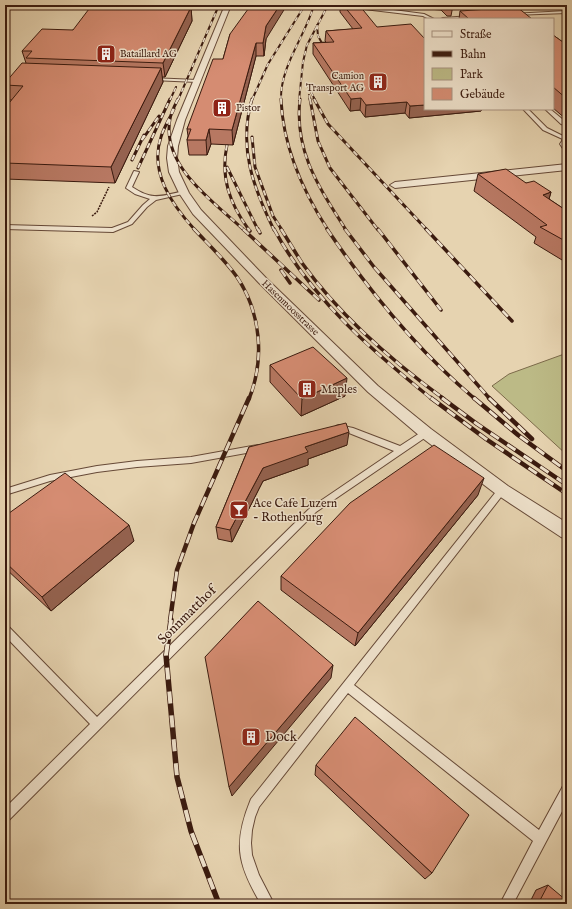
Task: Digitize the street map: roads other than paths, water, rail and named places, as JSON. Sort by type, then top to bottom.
[{"type":"street","name":"Hasenmoosstrasse","points":[[228,5],[181,120],[172,151],[174,172],[184,193],[197,212],[263,281],[373,389],[426,434],[502,490],[567,532]]},
{"type":"street","points":[[567,140],[565,144],[567,148]]},
{"type":"street","points":[[395,186],[567,167]]},
{"type":"lane","points":[[357,5],[364,8],[429,18]]},
{"type":"lane","points":[[505,14],[566,11]]},
{"type":"lane","points":[[458,18],[472,17]]},
{"type":"lane","points":[[145,79],[197,81]]},
{"type":"lane","points":[[526,110],[545,129],[567,140]]},
{"type":"lane","points":[[548,110],[567,125]]},
{"type":"lane","points":[[136,172],[129,188],[136,193],[154,199],[184,193]]},
{"type":"lane","points":[[5,227],[113,230],[130,223],[154,199]]},
{"type":"lane","points":[[330,429],[350,430],[401,450]]},
{"type":"lane","name":"Sonnmatthof","points":[[5,816],[313,510],[426,434]]},
{"type":"lane","points":[[5,492],[50,478],[97,469],[191,460],[225,455],[268,445]]},
{"type":"lane","points":[[268,904],[254,882],[246,861],[245,836],[248,818],[255,803],[502,490]]},
{"type":"lane","points":[[5,629],[97,724]]},
{"type":"lane","points":[[347,686],[541,839]]},
{"type":"lane","points":[[506,904],[567,790]]},
{"type":"railway","points":[[178,100],[219,5]]},
{"type":"railway","points":[[252,100],[268,64],[305,5]]},
{"type":"railway","points":[[281,99],[284,75],[314,5]]},
{"type":"railway","points":[[317,26],[328,5]]},
{"type":"railway","points":[[299,100],[303,62],[307,45],[317,26]]},
{"type":"railway","points":[[317,26],[318,36],[327,52]]},
{"type":"railway","points":[[307,84],[315,100]]},
{"type":"railway","points":[[170,100],[176,87]]},
{"type":"railway","points":[[309,95],[310,100]]},
{"type":"railway","points":[[138,168],[170,99]]},
{"type":"railway","points":[[171,114],[178,99]]},
{"type":"railway","points":[[252,99],[248,117],[247,150],[254,182],[266,214],[274,230]]},
{"type":"railway","points":[[281,99],[286,134],[296,168],[302,184],[328,230]]},
{"type":"railway","points":[[300,99],[299,118],[305,152],[318,184],[346,230]]},
{"type":"railway","points":[[310,99],[318,141],[330,168],[378,230]]},
{"type":"railway","points":[[314,99],[328,124],[427,230]]},
{"type":"railway","points":[[171,114],[174,109]]},
{"type":"railway","points":[[171,114],[169,136],[174,152],[182,167],[192,182],[244,230]]},
{"type":"railway","points":[[171,114],[165,126],[158,150],[160,175],[171,199],[195,230]]},
{"type":"railway","points":[[142,140],[159,116]]},
{"type":"railway","points":[[132,160],[144,135]]},
{"type":"railway","points":[[252,137],[255,167],[273,216],[282,230]]},
{"type":"railway","points":[[227,145],[225,169],[228,190],[242,220],[249,230]]},
{"type":"railway","points":[[227,167],[258,230]]},
{"type":"railway","points":[[194,229],[222,258],[237,277],[245,291],[256,321],[259,352],[254,384],[249,399]]},
{"type":"railway","points":[[243,229],[319,300]]},
{"type":"railway","points":[[258,229],[260,233]]},
{"type":"railway","points":[[274,229],[306,278],[344,322],[387,362],[432,399]]},
{"type":"railway","points":[[281,229],[302,263],[317,283],[350,319],[386,353],[444,399]]},
{"type":"railway","points":[[327,229],[360,275],[395,319],[433,360],[475,399]]},
{"type":"railway","points":[[345,229],[374,267],[490,399]]},
{"type":"railway","points":[[378,229],[441,310]]},
{"type":"railway","points":[[426,229],[512,321]]},
{"type":"railway","points":[[281,270],[290,283]]},
{"type":"railway","points":[[170,621],[177,570],[194,523],[249,398]]},
{"type":"railway","points":[[431,398],[486,439],[567,494]]},
{"type":"railway","points":[[442,398],[477,424],[567,485]]},
{"type":"railway","points":[[474,398],[518,435],[567,471]]},
{"type":"railway","points":[[490,399],[532,439]]},
{"type":"railway","points":[[171,620],[166,655],[177,777],[191,831],[219,904]]},
{"type":"place","name":"Bataillard AG","points":[[106,54]]},
{"type":"place","name":"Camion Transport AG","points":[[378,82]]},
{"type":"place","name":"Pistor","points":[[222,108]]},
{"type":"place","name":"Maples","points":[[307,389]]},
{"type":"place","name":"Ace Cafe Luzern - Rothenburg","points":[[239,510]]},
{"type":"place","name":"Dock","points":[[251,737]]}]
